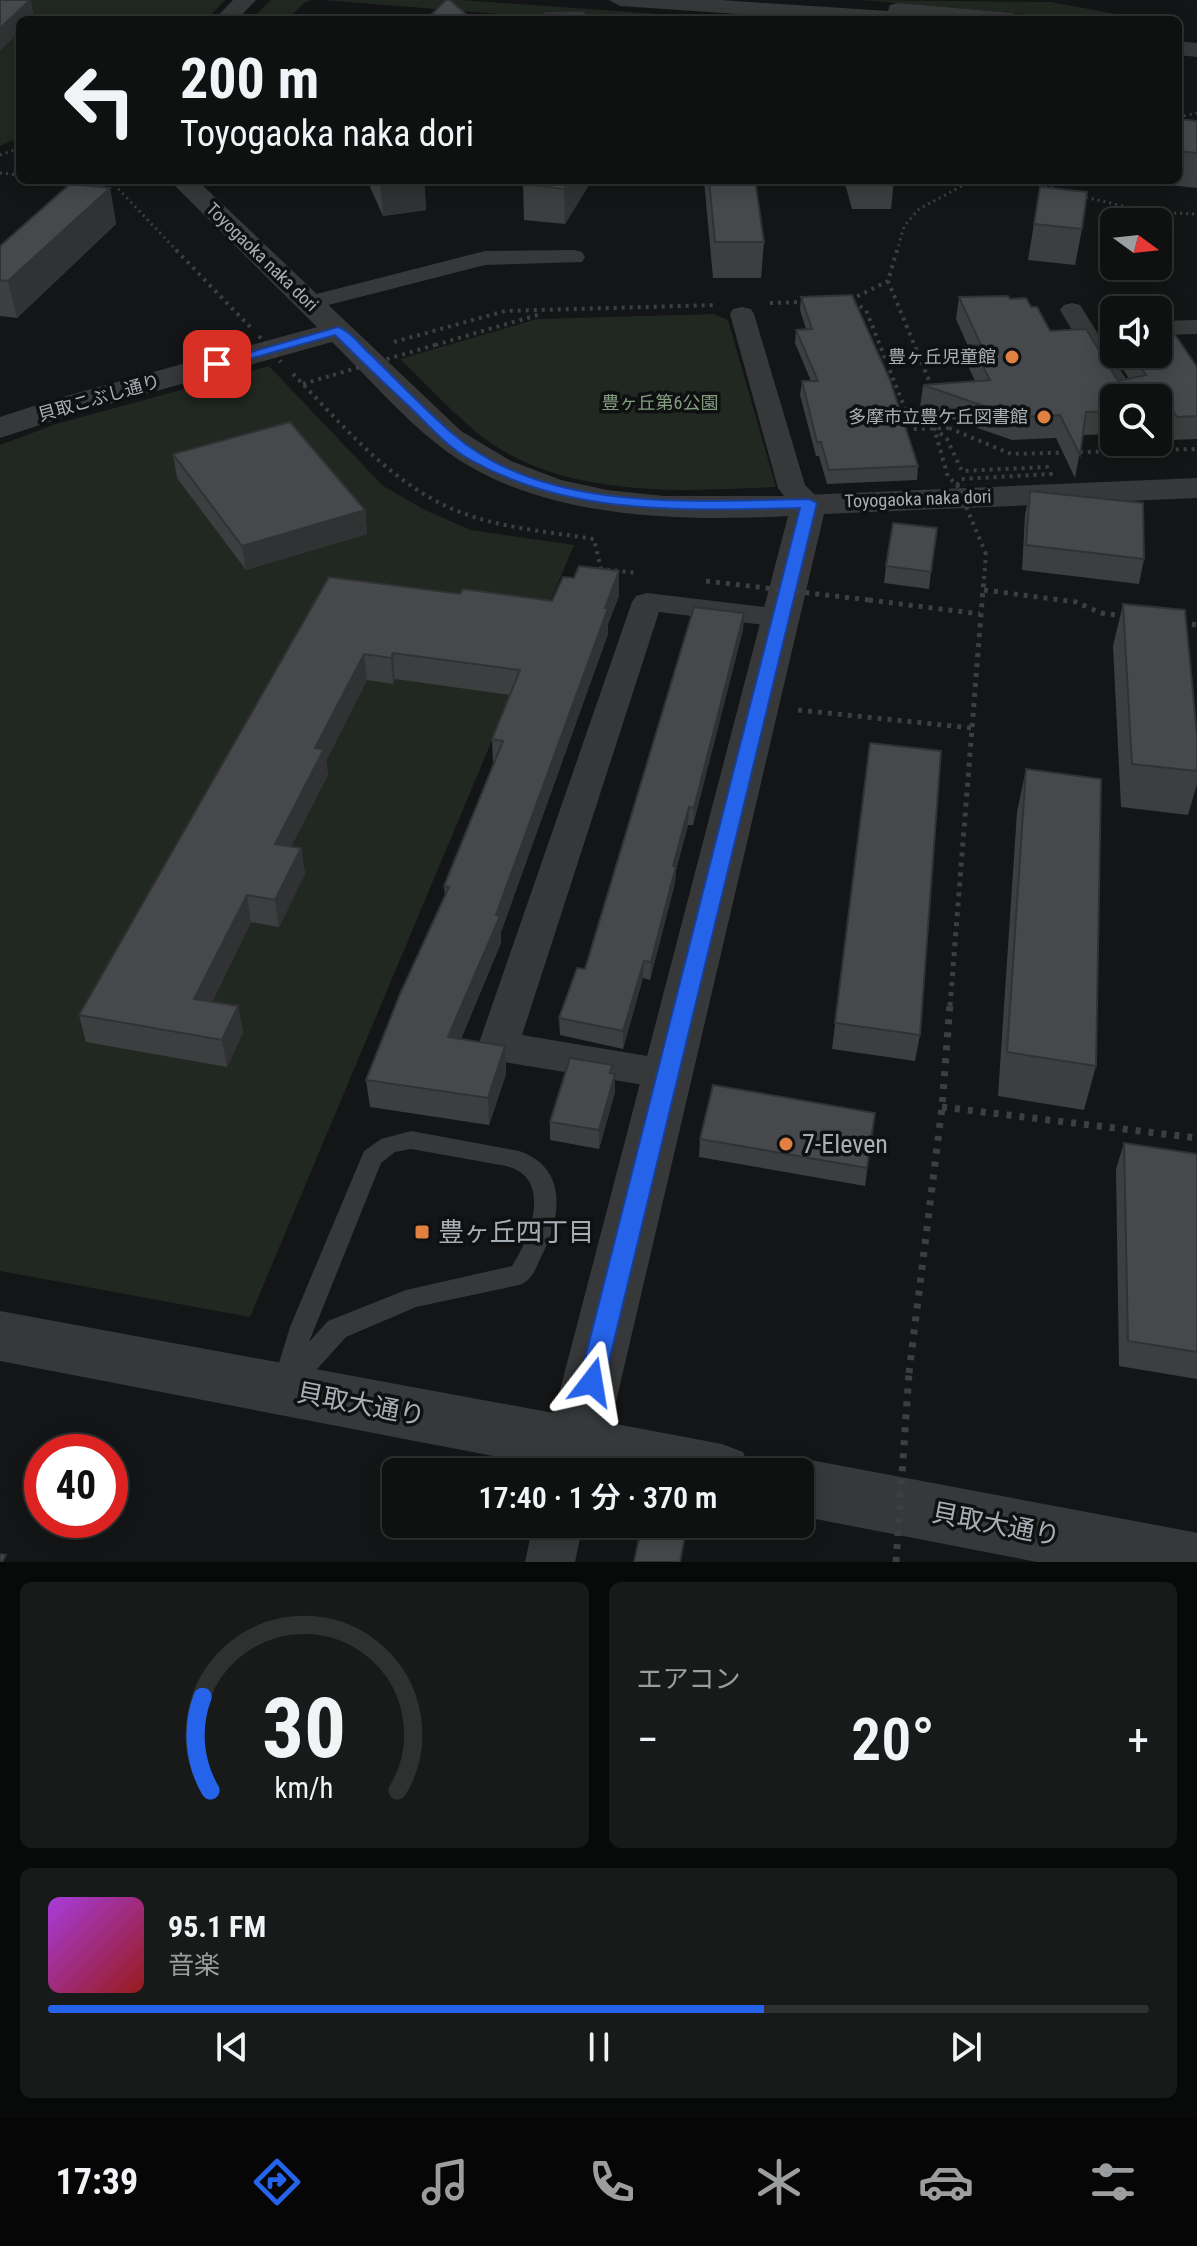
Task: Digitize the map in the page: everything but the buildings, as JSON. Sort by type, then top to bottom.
[{"type":"street","points":[[229,16],[245,0]]},
{"type":"street","points":[[620,0],[865,16]]},
{"type":"street","points":[[749,0],[960,16]]},
{"type":"street","name":"Toyogaoka naka dori","points":[[186,184],[449,438],[473,455],[528,481],[613,502],[658,506],[1197,488]]},
{"type":"street","points":[[309,303],[452,260],[559,261]]},
{"type":"street","points":[[573,1458],[809,503],[792,488],[732,309]]},
{"type":"street","points":[[1100,325],[1079,320],[1100,356]]},
{"type":"street","points":[[1172,328],[1197,327]]},
{"type":"street","name":"貝取こぶし通り","points":[[0,428],[66,406],[338,331]]},
{"type":"street","points":[[669,1073],[498,1046],[647,602],[781,618]]},
{"type":"street","name":"貝取大通り","points":[[0,1336],[283,1389],[573,1458]]},
{"type":"street","name":"貝取大通り","points":[[814,1490],[1193,1562]]},
{"type":"street","points":[[550,1562],[555,1538]]},
{"type":"lane","points":[[411,1140],[526,1162],[541,1177],[547,1202],[533,1255],[519,1275],[414,1297],[337,1329],[283,1389],[302,1327],[372,1157],[389,1145],[411,1140]]},
{"type":"path","points":[[113,184],[281,362],[393,474],[450,509],[499,523],[594,539],[601,569],[646,574]]},
{"type":"path","points":[[949,428],[888,281],[904,226],[919,209],[966,184]]},
{"type":"path","points":[[1042,184],[1121,207],[1149,212],[1197,214]]},
{"type":"path","points":[[888,281],[850,300],[866,310],[913,429],[949,428],[1011,454],[1197,449]]},
{"type":"path","points":[[770,303],[818,301]]},
{"type":"path","points":[[390,343],[505,311],[732,309]]},
{"type":"path","points":[[303,384],[548,312]]},
{"type":"path","points":[[880,383],[895,383]]},
{"type":"path","points":[[934,428],[948,477]]},
{"type":"path","points":[[934,428],[947,439]]},
{"type":"path","points":[[896,1562],[909,1373],[942,1107],[984,590],[986,554],[957,485]]},
{"type":"path","points":[[691,579],[980,614]]},
{"type":"path","points":[[984,590],[1076,602],[1101,613],[1128,617]]},
{"type":"path","points":[[1169,622],[1197,625]]},
{"type":"path","points":[[759,705],[972,728]]},
{"type":"path","points":[[942,1107],[1197,1138]]},
{"type":"green space","points":[[0,0],[225,0],[210,16],[16,16],[16,139],[0,146]]},
{"type":"green space","points":[[271,0],[311,0],[291,16],[255,16]]},
{"type":"green space","points":[[324,0],[461,0],[687,16],[522,16]]},
{"type":"green space","points":[[862,0],[1051,2],[1127,16],[1048,16]]},
{"type":"green space","name":"豊ヶ丘第6公園","points":[[714,314],[728,320],[776,487],[661,489],[583,480],[546,470],[512,456],[480,435],[400,359],[537,319]]},
{"type":"green space","points":[[269,366],[383,486],[425,510],[471,530],[574,545],[250,1317],[0,1271],[0,445],[56,424]]},
{"type":"place","name":"豊ヶ丘児童館","points":[[1012,357]]},
{"type":"place","name":"多摩市立豊ケ丘図書館","points":[[1044,417]]},
{"type":"place","name":"7-Eleven","points":[[786,1144]]},
{"type":"place","name":"豊ヶ丘四丁目","points":[[422,1232]]},
{"type":"route","points":[[217,364],[338,331],[449,438],[499,470],[528,481],[613,502],[658,506],[809,503],[592,1382]]}]
